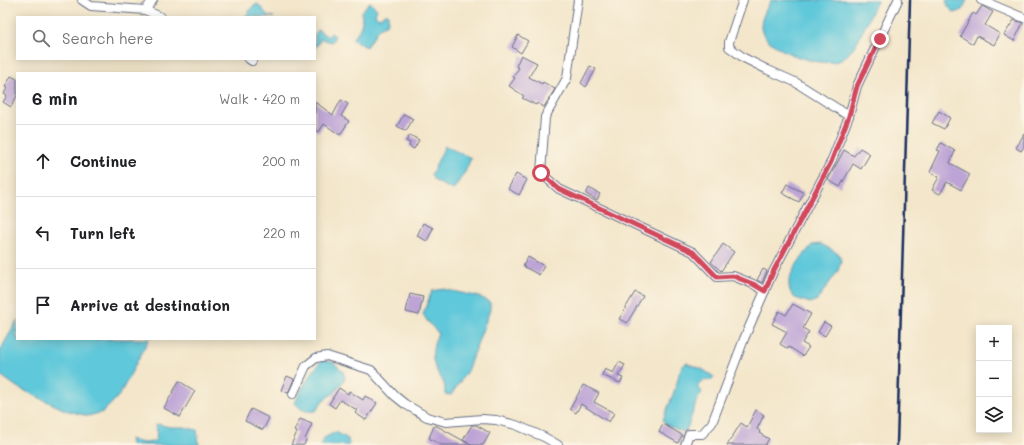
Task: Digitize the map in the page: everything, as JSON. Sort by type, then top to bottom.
[{"type":"street","points":[[82,0],[91,6],[145,10],[159,16]]},
{"type":"street","points":[[145,10],[153,0]]},
{"type":"street","points":[[578,0],[567,78],[545,117],[541,173],[559,189],[693,252],[717,277],[733,276],[753,284],[765,291]]},
{"type":"street","points":[[743,0],[729,42],[729,47],[744,58],[795,82],[849,116]]},
{"type":"street","points":[[685,445],[689,434],[702,434],[712,423],[744,339],[773,272],[831,162],[849,116],[857,86],[898,0]]},
{"type":"street","points":[[981,0],[1024,18]]},
{"type":"street","points":[[293,394],[306,366],[316,358],[327,356],[371,370],[404,404],[427,417],[446,422],[482,419],[496,420],[516,425],[544,437],[558,445]]},
{"type":"water","points":[[771,0],[878,0],[859,39],[849,53],[844,58],[836,62],[825,63],[813,61],[787,52],[767,39],[762,32],[761,24]]},
{"type":"water","points":[[946,0],[967,0],[962,10],[954,13],[948,6]]},
{"type":"water","points":[[370,2],[377,9],[375,15],[379,18],[385,14],[388,14],[388,20],[387,24],[379,28],[366,47],[352,39],[361,27],[361,12]]},
{"type":"water","points":[[258,4],[268,16],[246,16],[253,6]]},
{"type":"water","points":[[318,30],[328,37],[331,33],[335,36],[332,42],[321,39],[316,47],[316,33]]},
{"type":"water","points":[[445,146],[471,158],[465,172],[453,190],[435,181],[431,175]]},
{"type":"water","points":[[821,244],[839,254],[841,261],[838,271],[817,300],[810,303],[795,298],[790,292],[790,278],[797,264],[812,245]]},
{"type":"water","points":[[443,289],[480,297],[490,302],[490,310],[467,371],[451,395],[445,394],[444,383],[435,368],[433,348],[438,333],[423,314],[432,291]]},
{"type":"water","points":[[16,322],[16,340],[148,340],[120,394],[103,412],[88,416],[65,410],[17,387],[0,375],[0,351]]},
{"type":"water","points":[[322,360],[333,362],[343,371],[345,379],[334,393],[323,400],[316,411],[304,410],[295,403],[307,380]]},
{"type":"water","points":[[686,363],[702,369],[714,377],[711,380],[702,381],[697,386],[702,392],[697,400],[687,429],[683,432],[667,425],[663,420],[680,371]]},
{"type":"water","points":[[157,424],[197,430],[199,445],[131,445],[130,439],[143,443],[149,443],[156,440],[157,430],[155,426]]},
{"type":"water","points":[[336,432],[348,439],[349,445],[321,445],[324,438]]},
{"type":"building","points":[[982,6],[993,12],[985,25],[1000,34],[994,45],[977,36],[973,44],[960,36],[973,13],[976,15]]},
{"type":"building","points":[[1014,20],[1023,23],[1014,41],[1004,35]]},
{"type":"building","points":[[518,35],[528,41],[521,53],[512,47]]},
{"type":"building","points":[[521,55],[537,63],[529,77],[542,84],[543,82],[555,89],[544,107],[522,98],[524,96],[509,86],[515,78],[513,77],[519,68],[516,66]]},
{"type":"building","points":[[590,66],[596,69],[586,87],[581,83]]},
{"type":"building","points":[[11,76],[16,78],[16,98],[11,107],[3,102],[7,96],[4,94],[7,88],[5,87]]},
{"type":"building","points":[[341,100],[348,104],[341,116],[349,121],[340,135],[324,124],[319,132],[316,130],[316,103],[333,115]]},
{"type":"building","points":[[939,111],[950,118],[944,129],[932,123]]},
{"type":"building","points":[[404,114],[413,119],[406,131],[397,126]]},
{"type":"building","points":[[1024,134],[1024,147],[1021,151],[1016,148]]},
{"type":"building","points":[[410,135],[419,140],[414,149],[409,146],[410,143],[406,141]]},
{"type":"building","points":[[941,143],[955,151],[950,163],[970,174],[961,190],[947,182],[940,194],[932,190],[939,177],[930,172],[940,151],[937,150]]},
{"type":"building","points":[[860,148],[870,154],[861,169],[853,164],[840,187],[828,180],[844,150],[854,156]]},
{"type":"building","points":[[516,174],[527,180],[519,195],[508,189]]},
{"type":"building","points":[[787,184],[804,193],[799,202],[782,193]]},
{"type":"building","points":[[589,188],[600,194],[597,200],[586,194]]},
{"type":"building","points":[[423,223],[433,228],[427,241],[417,236]]},
{"type":"building","points":[[723,244],[734,252],[721,271],[711,262]]},
{"type":"building","points":[[528,257],[544,266],[539,275],[523,266]]},
{"type":"building","points":[[763,269],[767,271],[762,283],[757,280]]},
{"type":"building","points":[[635,292],[643,296],[627,323],[619,319]]},
{"type":"building","points":[[410,294],[423,297],[419,315],[406,312]]},
{"type":"building","points":[[793,304],[811,314],[803,328],[809,332],[802,343],[809,347],[803,356],[789,347],[788,349],[780,344],[787,332],[772,324],[779,311],[786,315]]},
{"type":"building","points":[[824,322],[831,326],[825,336],[818,332]]},
{"type":"building","points":[[619,362],[625,365],[618,376],[623,378],[620,383],[602,375],[605,369],[613,373]]},
{"type":"building","points":[[287,376],[294,379],[288,393],[281,390]]},
{"type":"building","points":[[179,381],[195,391],[180,417],[164,408]]},
{"type":"building","points":[[583,385],[599,393],[594,402],[614,413],[609,422],[581,404],[576,413],[570,409]]},
{"type":"building","points":[[339,388],[348,394],[349,391],[363,400],[365,396],[377,403],[366,420],[355,413],[357,410],[340,400],[335,408],[329,404]]},
{"type":"building","points":[[251,409],[269,418],[263,430],[245,421]]},
{"type":"building","points":[[756,410],[764,415],[757,429],[760,431],[759,433],[769,439],[765,445],[727,445],[741,423],[747,427]]},
{"type":"building","points":[[300,419],[312,424],[305,439],[304,445],[291,445],[297,432],[294,431]]},
{"type":"building","points":[[663,424],[682,435],[678,443],[659,432]]},
{"type":"building","points":[[472,425],[476,425],[490,433],[483,445],[472,445],[463,440]]},
{"type":"building","points":[[434,426],[437,426],[471,445],[441,445],[429,438]]},
{"type":"railway","points":[[897,445],[910,0]]},
{"type":"route","points":[[541,173],[559,189],[693,252],[717,277],[733,276],[753,284],[765,291],[773,272],[831,162],[849,116],[857,86],[880,39]]}]
